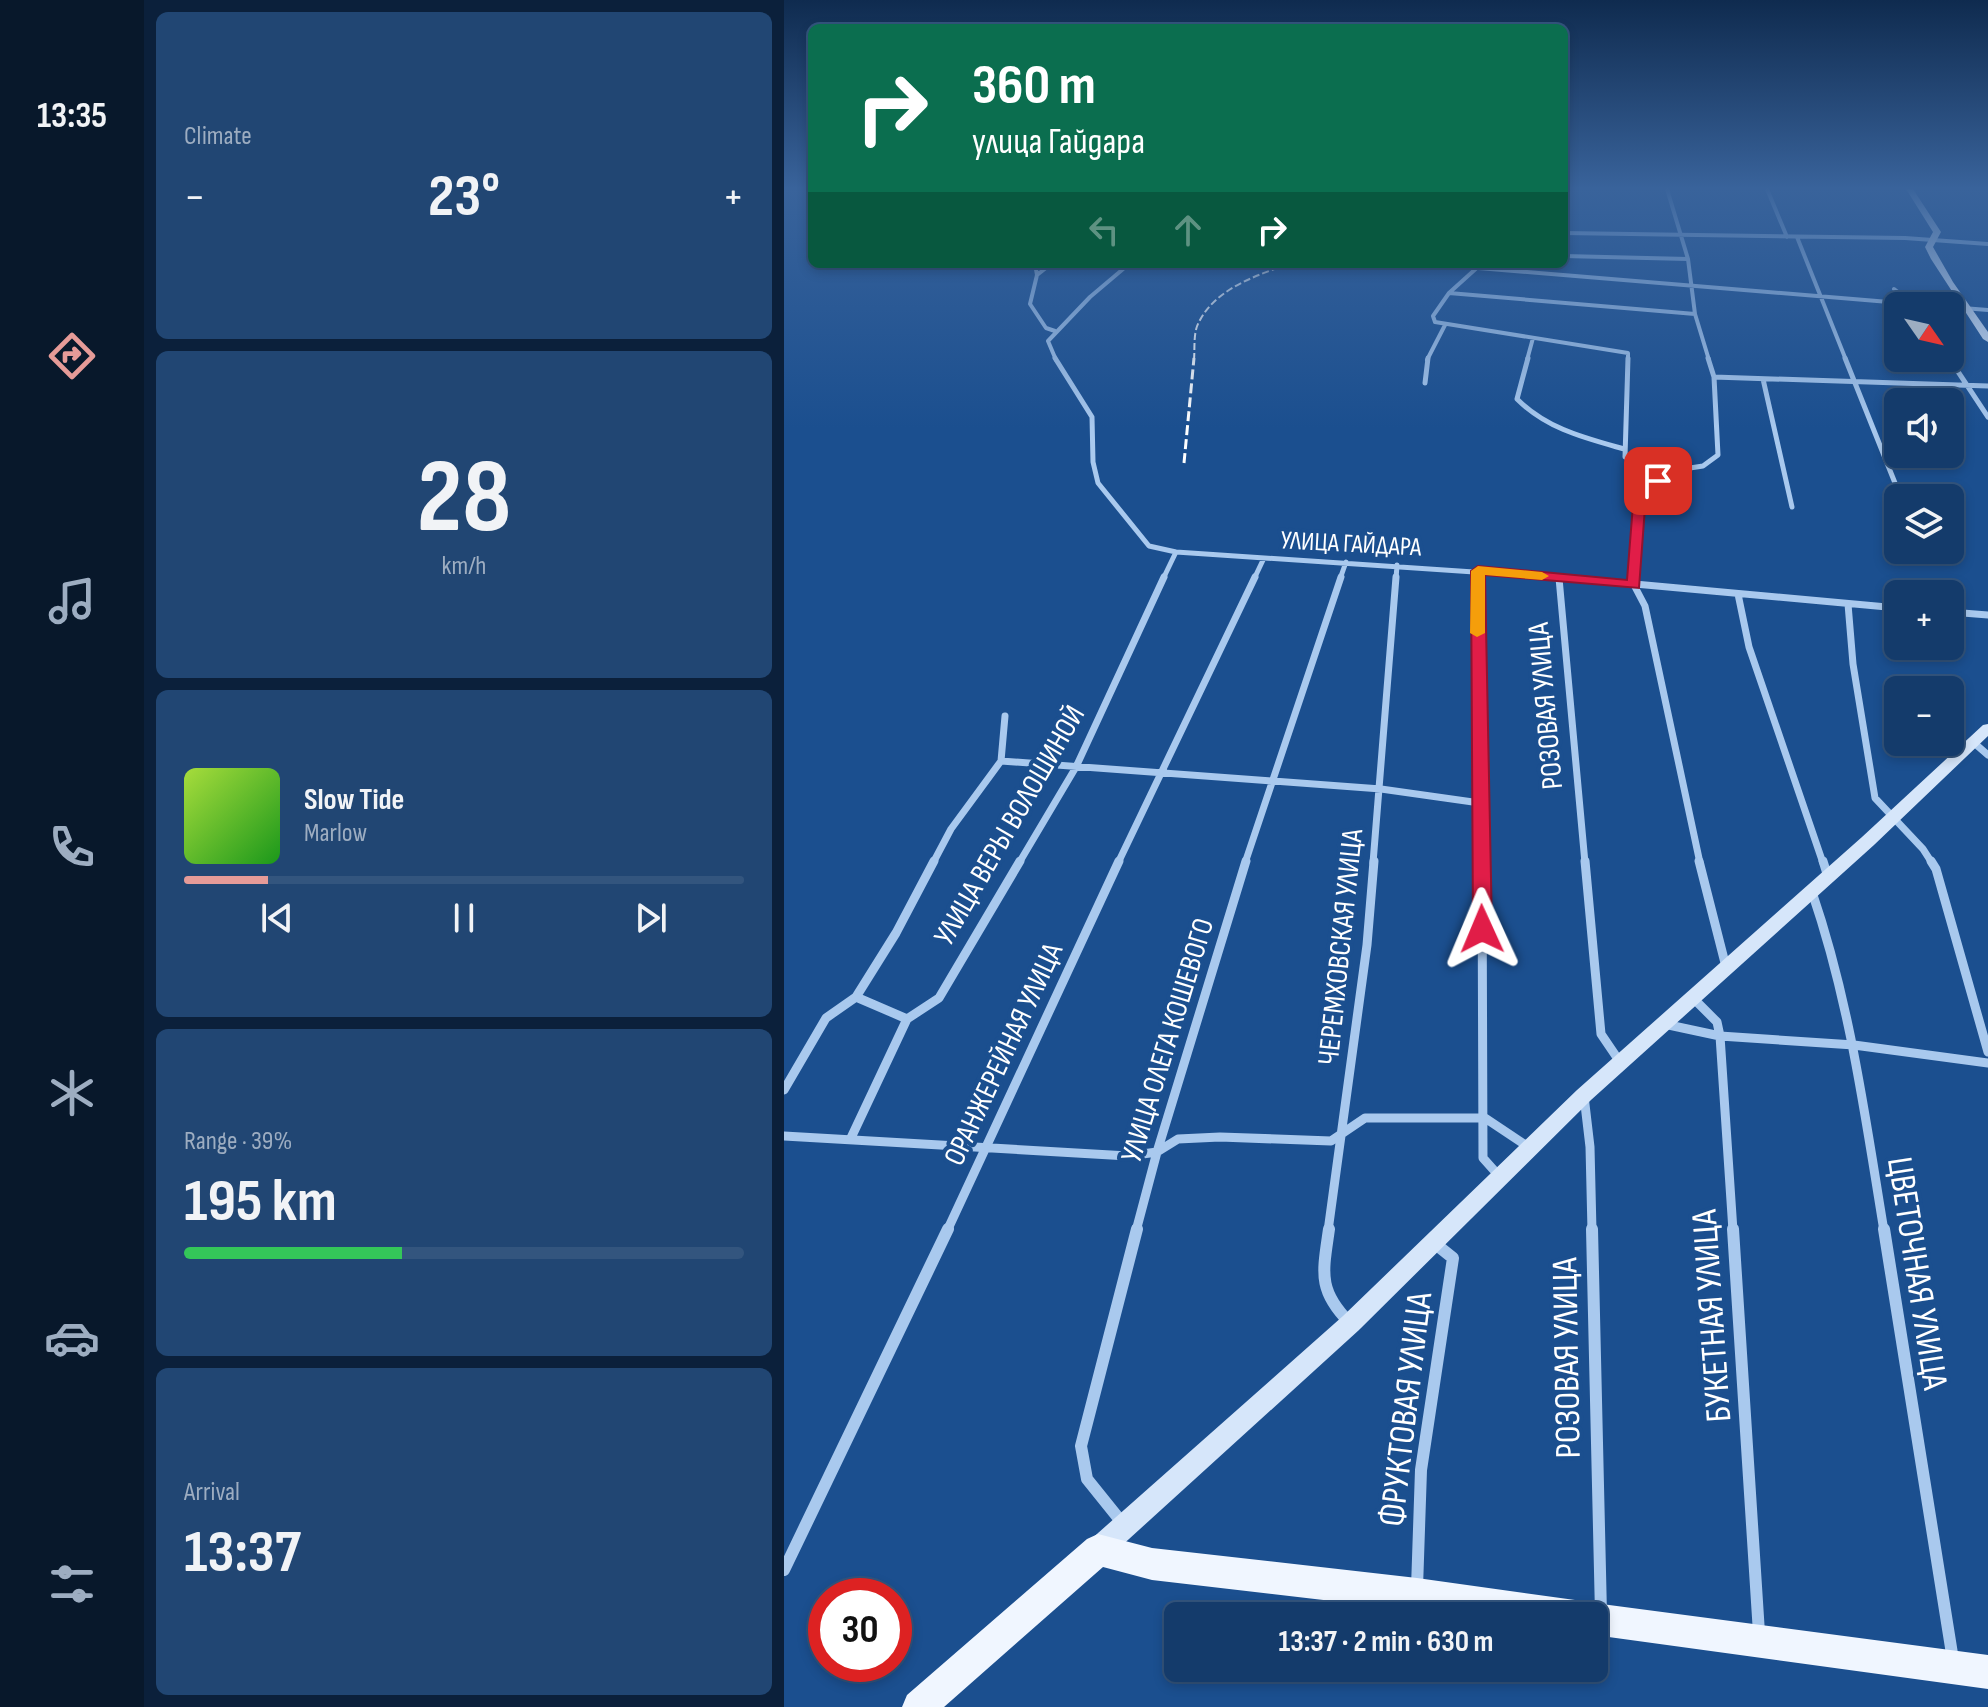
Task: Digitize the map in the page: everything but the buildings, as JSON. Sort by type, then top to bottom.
[{"type":"main road","points":[[1941,269],[1988,339]]},
{"type":"main road","points":[[919,1707],[1351,1323],[1662,1023],[1983,742]]},
{"type":"main road","points":[[1098,1550],[1152,1564],[1475,1602]]},
{"type":"main road","points":[[1608,1620],[1988,1672]]},
{"type":"street","points":[[1036,269],[1030,304],[1046,328],[1055,331],[1124,269]]},
{"type":"street","points":[[1037,275],[1045,269]]},
{"type":"street","points":[[1476,269],[1449,293],[1433,316],[1435,322],[1628,353],[1625,457],[1677,470]]},
{"type":"street","points":[[1509,269],[1884,302]]},
{"type":"street","points":[[1690,269],[1695,314],[1714,377],[1718,455],[1703,466],[1677,470],[1640,492],[1634,585],[1645,606],[1693,836],[1726,967]]},
{"type":"street","points":[[1810,269],[1895,484]]},
{"type":"street","points":[[1894,289],[1898,292]]},
{"type":"street","points":[[1449,293],[1695,314]]},
{"type":"street","points":[[1964,308],[1988,310]]},
{"type":"street","points":[[1425,383],[1425,364],[1445,325]]},
{"type":"street","name":"УЛИЦА ГАЙДАРА","points":[[1055,331],[1048,341],[1053,355],[1092,417],[1093,462],[1098,483],[1149,546],[1176,552],[1478,571],[1884,607]]},
{"type":"street","points":[[1533,338],[1517,399],[1529,413],[1546,423],[1624,449]]},
{"type":"street","points":[[1958,372],[1988,417]]},
{"type":"street","points":[[1714,377],[1988,386]]},
{"type":"street","points":[[1763,379],[1792,507]]},
{"type":"street","name":"УЛИЦА ВЕРЫ ВОЛОШИНОЙ","points":[[907,1019],[939,998],[1076,767],[1176,552]]},
{"type":"street","name":"ОРАНЖЕРЕЙНАЯ УЛИЦА","points":[[784,1570],[986,1150],[1159,774],[1264,558]]},
{"type":"street","name":"УЛИЦА ОЛЕГА КОШЕВОГО","points":[[1125,1527],[1087,1479],[1081,1446],[1157,1152],[1271,780],[1346,562]]},
{"type":"street","name":"ЧЕРЕМХОВСКАЯ УЛИЦА","points":[[1351,1323],[1333,1306],[1322,1279],[1367,945],[1397,565]]},
{"type":"street","points":[[1478,571],[1483,1158],[1500,1177]]},
{"type":"street","name":"РОЗОВАЯ УЛИЦА","points":[[1559,578],[1601,1034],[1620,1062]]},
{"type":"street","points":[[1738,594],[1749,647],[1828,877]]},
{"type":"street","points":[[1848,604],[1853,664],[1875,798],[1923,849],[1936,869],[1988,1052]]},
{"type":"street","points":[[1964,613],[1988,615]]},
{"type":"street","points":[[1005,716],[1001,761],[1381,789],[1480,803]]},
{"type":"street","name":"УЛИЦА ВЕРЫ ВОЛОШИНОЙ","points":[[784,1090],[826,1018],[856,997],[896,933],[951,829],[1001,761]]},
{"type":"street","name":"ЦВЕТОЧНАЯ УЛИЦА","points":[[1812,891],[1831,948],[1854,1045],[1954,1668]]},
{"type":"street","points":[[850,1140],[907,1019],[856,997]]},
{"type":"street","name":"БУКЕТНАЯ УЛИЦА","points":[[1693,997],[1717,1022],[1720,1036],[1760,1641]]},
{"type":"street","points":[[1662,1023],[1720,1036],[1854,1045],[1988,1063]]},
{"type":"street","name":"РОЗОВАЯ УЛИЦА","points":[[1584,1095],[1590,1147],[1590,1602]]},
{"type":"street","points":[[784,1136],[1128,1156],[1157,1152],[1178,1139],[1220,1137],[1331,1141],[1365,1118],[1485,1118],[1530,1148]]},
{"type":"street","name":"ФРУКТОВАЯ УЛИЦА","points":[[1417,1594],[1421,1470],[1453,1258],[1432,1242]]},
{"type":"railway","points":[[1194,360],[1197,326],[1206,310],[1226,292],[1276,269]]},
{"type":"railway","points":[[1184,463],[1194,358]]},
{"type":"slow traffic","points":[[1477,633],[1478,571],[1542,576]]},
{"type":"route","points":[[1482,929],[1478,571],[1634,585],[1640,492],[1658,481]]}]
